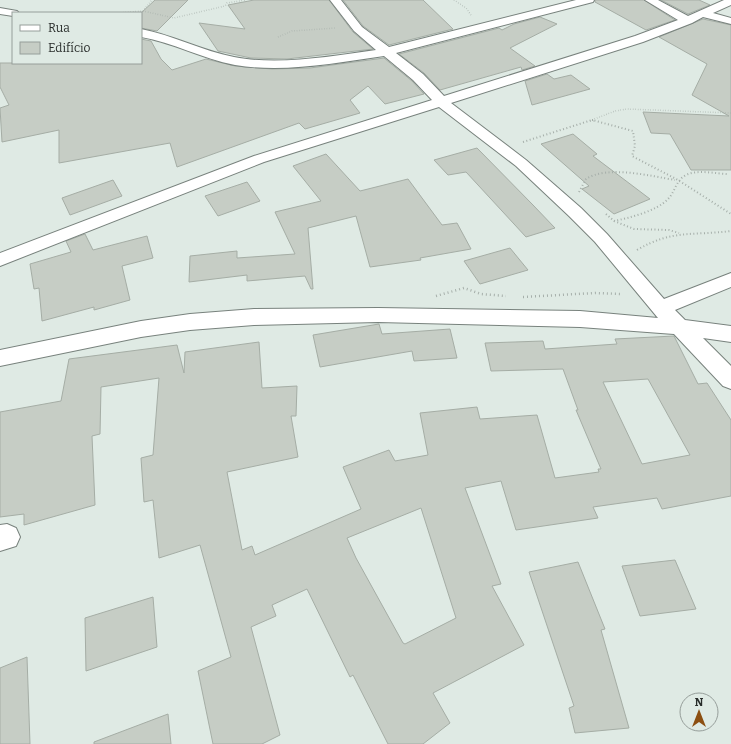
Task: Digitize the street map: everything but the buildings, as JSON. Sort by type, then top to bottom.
[{"type":"street","points":[[335,0],[358,29],[418,77],[442,102],[521,163],[575,212],[601,238],[649,295],[731,380]]},
{"type":"street","points":[[142,33],[152,35],[200,52],[235,61],[256,64],[312,62],[385,52],[589,0]]},
{"type":"street","points":[[650,0],[688,20]]},
{"type":"street","points":[[0,260],[259,159],[632,41],[703,14],[731,1]]},
{"type":"street","points":[[0,11],[12,13]]},
{"type":"street","points":[[703,14],[731,21]]},
{"type":"street","points":[[662,307],[731,280]]},
{"type":"street","points":[[2,352],[190,322],[254,317],[378,315],[572,319],[680,327],[731,334]]},
{"type":"path","points":[[143,11],[152,0]]},
{"type":"path","points":[[130,12],[143,11],[174,18],[225,6],[227,3],[246,0]]},
{"type":"path","points":[[278,37],[292,31],[304,29],[358,29]]},
{"type":"path","points":[[501,149],[592,120],[609,113],[627,109],[731,113]]},
{"type":"path","points":[[592,120],[633,131],[635,146],[632,156],[678,180],[731,214]]},
{"type":"path","points":[[575,212],[589,201],[579,193],[581,185],[589,177],[610,174],[640,174],[678,180]]},
{"type":"path","points":[[614,221],[624,219],[659,206],[667,201],[678,180],[687,174],[729,174]]},
{"type":"path","points":[[604,212],[614,221],[634,229],[669,230],[680,234]]},
{"type":"path","points":[[622,264],[630,254],[651,241],[680,234],[714,234],[731,231]]}]
